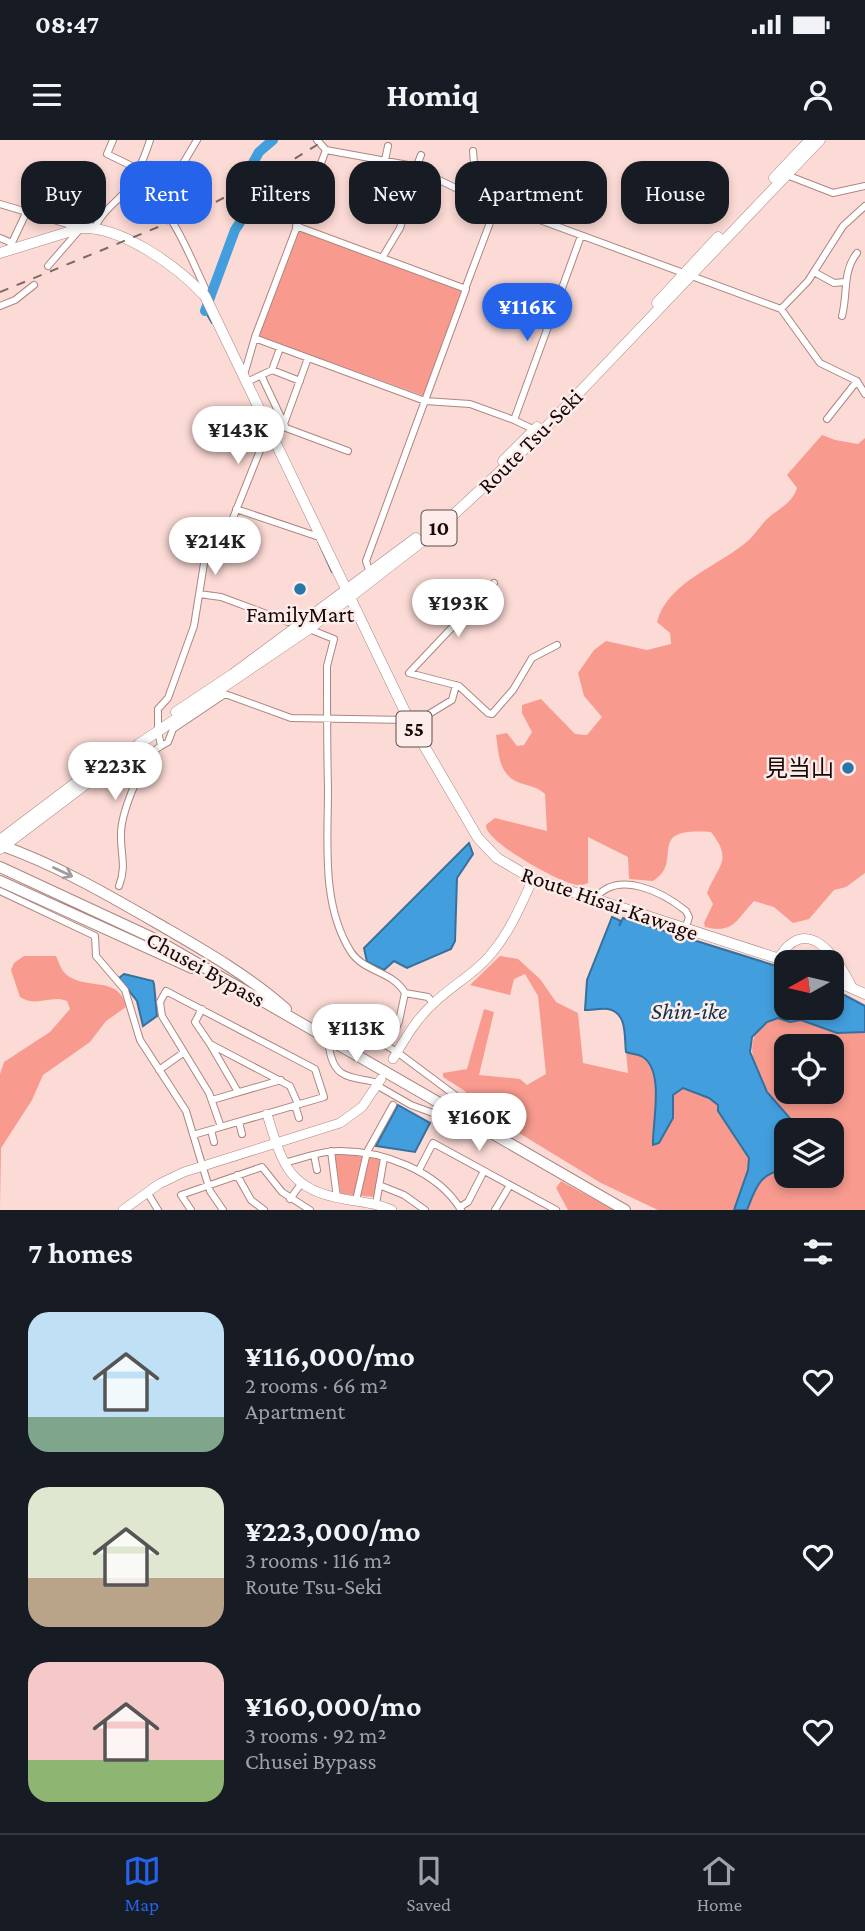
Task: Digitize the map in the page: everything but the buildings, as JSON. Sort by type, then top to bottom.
[{"type":"highway","points":[[1,845],[81,880],[207,952],[264,989],[301,1023]]},
{"type":"highway","name":"Chusei Bypass","points":[[4,869],[155,939],[468,1122],[625,1210]]},
{"type":"highway","points":[[0,881],[144,944],[301,1023]]},
{"type":"main road","name":"Route Tsu-Seki","points":[[783,174],[810,140]]},
{"type":"main road","name":"Route Tsu-Seki","points":[[1,845],[159,727],[349,594],[487,487],[783,174],[820,140]]},
{"type":"main road","name":"Route Hisai-Kawage","points":[[7,249],[81,229],[95,228],[129,240],[194,277],[213,309],[318,538],[349,594],[410,722],[478,838],[497,858],[533,879],[774,958]]},
{"type":"main road","name":"Route Tsu-Seki","points":[[159,727],[309,629],[370,573],[434,524],[535,430],[688,274]]},
{"type":"main road","points":[[844,984],[865,995]]},
{"type":"street","points":[[113,140],[107,154],[121,161]]},
{"type":"street","points":[[141,161],[150,140]]},
{"type":"street","points":[[185,161],[197,140]]},
{"type":"street","points":[[317,140],[326,150],[389,161]]},
{"type":"street","points":[[385,160],[388,146]]},
{"type":"street","points":[[246,379],[296,226],[326,150]]},
{"type":"street","points":[[473,152],[474,161]]},
{"type":"street","points":[[419,161],[421,155]]},
{"type":"street","points":[[783,174],[833,193],[865,186]]},
{"type":"street","points":[[95,228],[102,214],[120,194]]},
{"type":"street","points":[[0,204],[21,209]]},
{"type":"street","points":[[781,309],[814,272],[843,226],[865,206]]},
{"type":"street","points":[[0,238],[7,249],[21,222]]},
{"type":"street","points":[[48,266],[81,229],[66,224]]},
{"type":"street","points":[[174,224],[194,277]]},
{"type":"street","points":[[382,258],[401,224]]},
{"type":"street","points":[[370,573],[366,561],[489,224]]},
{"type":"street","points":[[549,224],[781,309],[820,363],[857,381],[865,394]]},
{"type":"street","points":[[296,226],[465,289]]},
{"type":"street","points":[[514,420],[581,236]]},
{"type":"street","points":[[842,316],[850,261],[857,253]]},
{"type":"street","points":[[814,272],[834,283],[845,282]]},
{"type":"street","points":[[0,306],[15,300],[34,285]]},
{"type":"street","points":[[257,339],[425,401],[470,404],[535,430]]},
{"type":"street","points":[[272,370],[280,348]]},
{"type":"street","points":[[161,746],[158,709],[168,698],[188,645],[206,551],[231,523],[268,431],[284,424],[308,358]]},
{"type":"street","points":[[246,379],[272,370],[300,380]]},
{"type":"street","points":[[261,375],[286,428],[348,452]]},
{"type":"street","points":[[827,419],[857,381]]},
{"type":"street","points":[[236,509],[318,538]]},
{"type":"street","points":[[494,583],[408,673],[456,685],[488,713],[492,713],[513,690],[532,658],[557,645]]},
{"type":"street","points":[[199,594],[220,597],[288,622]]},
{"type":"street","points":[[309,629],[334,639],[327,659],[327,877],[339,925],[352,953],[365,965],[399,982],[405,993],[390,1040]]},
{"type":"street","points":[[119,886],[125,867],[122,823],[145,761],[168,742],[173,729],[225,694],[291,718],[410,722],[452,700],[456,685]]},
{"type":"street","points":[[395,1056],[433,1003],[476,970],[496,949],[533,879]]},
{"type":"street","points":[[594,900],[600,892],[623,886],[646,887],[686,911],[689,917],[685,930]]},
{"type":"street","points":[[0,891],[95,936],[96,956],[127,995],[138,1035],[186,1111],[208,1183],[223,1210]]},
{"type":"street","points":[[788,950],[797,942],[817,941],[829,950]]},
{"type":"street","points":[[844,973],[852,987]]},
{"type":"street","points":[[221,1127],[212,1100],[167,1029],[160,1002],[166,991],[315,1069],[326,1107]]},
{"type":"street","points":[[405,993],[428,997],[433,1003]]},
{"type":"street","points":[[202,1009],[195,1022],[239,1092]]},
{"type":"street","points":[[319,1033],[354,1026],[460,1099],[468,1122],[463,1124],[411,1105],[379,1082],[340,1074],[333,1067],[329,1047]]},
{"type":"street","points":[[394,1032],[406,1038]]},
{"type":"street","points":[[210,1044],[293,1087],[299,1118]]},
{"type":"street","points":[[159,1070],[183,1054]]},
{"type":"street","points":[[212,1100],[281,1080]]},
{"type":"street","points":[[124,1210],[147,1192],[202,1165],[340,1123],[362,1107],[379,1082]]},
{"type":"street","points":[[193,1135],[324,1097]]},
{"type":"street","points":[[356,1196],[366,1155],[393,1105]]},
{"type":"street","points":[[267,1114],[283,1164],[301,1184],[316,1193],[392,1210]]},
{"type":"street","points":[[239,1122],[243,1134]]},
{"type":"street","points":[[211,1130],[214,1142]]},
{"type":"street","points":[[419,1170],[433,1143],[556,1210]]},
{"type":"street","points":[[283,1164],[331,1151],[384,1158],[419,1170],[460,1209],[468,1202],[484,1171]]},
{"type":"street","points":[[331,1151],[338,1198]]},
{"type":"street","points":[[314,1155],[317,1170]]},
{"type":"street","points":[[376,1205],[384,1158]]},
{"type":"street","points":[[191,1210],[181,1195],[208,1183],[262,1167],[290,1199],[310,1210]]},
{"type":"street","points":[[237,1174],[251,1200],[264,1210]]},
{"type":"street","points":[[290,1199],[301,1184]]},
{"type":"street","points":[[379,1185],[408,1197],[425,1210]]},
{"type":"street","points":[[495,1210],[510,1185]]},
{"type":"street","points":[[147,1192],[158,1210]]},
{"type":"shaded area","points":[[300,231],[460,289],[424,396],[261,337],[259,334],[296,232]]},
{"type":"shaded area","points":[[822,435],[858,444],[865,438],[865,873],[846,887],[834,890],[809,919],[793,923],[774,907],[754,901],[734,924],[715,929],[705,927],[704,923],[713,904],[707,893],[722,857],[718,842],[711,832],[690,832],[677,835],[671,840],[666,864],[662,873],[653,881],[629,879],[628,857],[588,837],[588,883],[580,885],[568,883],[540,869],[497,841],[486,825],[495,818],[547,831],[545,794],[507,775],[499,756],[496,735],[507,733],[517,746],[524,745],[532,732],[522,713],[522,705],[541,699],[575,734],[587,735],[602,717],[584,696],[578,673],[594,650],[606,641],[647,650],[671,644],[670,633],[657,622],[663,608],[683,585],[749,540],[767,519],[789,502],[797,488],[787,475]]},
{"type":"shaded area","points":[[24,956],[56,956],[63,971],[71,977],[116,990],[126,1007],[106,1021],[90,1042],[43,1075],[32,1100],[1,1148],[0,1208],[0,1074],[4,1062],[50,1032],[70,1009],[67,1001],[61,999],[32,1001],[20,997],[11,970],[14,963]]},
{"type":"shaded area","points":[[500,956],[518,959],[540,979],[556,1002],[578,1013],[583,1063],[628,1073],[626,1052],[640,1056],[648,1064],[656,1097],[653,1143],[667,1129],[672,1116],[673,1095],[683,1088],[710,1098],[718,1105],[749,1158],[748,1170],[734,1210],[658,1210],[601,1183],[473,1105],[465,1091],[443,1077],[443,1073],[467,1069],[484,1009],[494,1012],[479,1075],[520,1079],[527,1085],[546,1074],[538,996],[525,974],[514,979],[510,995],[470,985]]},
{"type":"shaded area","points":[[774,1020],[801,1020],[829,1031],[865,1032],[865,1210],[747,1210],[760,1183],[774,1173],[774,1188],[844,1188],[844,1118],[790,1118],[777,1104],[844,1104],[844,1034],[774,1034],[774,1100],[756,1068],[752,1053],[754,1038],[762,1026]]},
{"type":"shaded area","points":[[336,1153],[378,1159],[381,1163],[375,1197],[341,1194],[334,1156]]},
{"type":"shaded area","points":[[561,1181],[614,1210],[568,1210],[556,1188]]},
{"type":"water","points":[[469,843],[473,854],[457,878],[455,941],[451,949],[407,968],[394,961],[384,970],[367,962],[364,948]]},
{"type":"water","name":"Shin-ike","points":[[612,917],[621,921],[619,926],[623,918],[774,965],[774,1019],[767,1022],[752,1037],[750,1052],[774,1104],[778,1104],[790,1118],[774,1118],[774,1173],[760,1183],[747,1210],[734,1210],[748,1170],[749,1158],[718,1111],[718,1105],[709,1098],[683,1088],[673,1095],[673,1118],[659,1143],[653,1145],[656,1086],[650,1064],[639,1055],[626,1052],[624,1026],[619,1015],[605,1009],[585,1010],[587,980]]},
{"type":"water","points":[[124,974],[153,981],[157,1016],[143,1026],[137,1001],[119,978]]},
{"type":"water","name":"Shin-ike","points":[[844,995],[865,1006],[865,1032],[837,1033],[801,1020],[844,1020]]},
{"type":"water","points":[[398,1105],[430,1123],[415,1152],[376,1146]]},
{"type":"waterway","points":[[205,311],[235,230],[254,201],[248,172],[259,152],[273,140]]},
{"type":"waterway","points":[[205,311],[212,323]]},
{"type":"waterway","points":[[318,541],[332,572]]},
{"type":"railway","points":[[0,292],[202,209],[270,174],[325,140]]},
{"type":"place","name":"FamilyMart","points":[[300,589]]},
{"type":"place","name":"見当山","points":[[848,768]]}]
